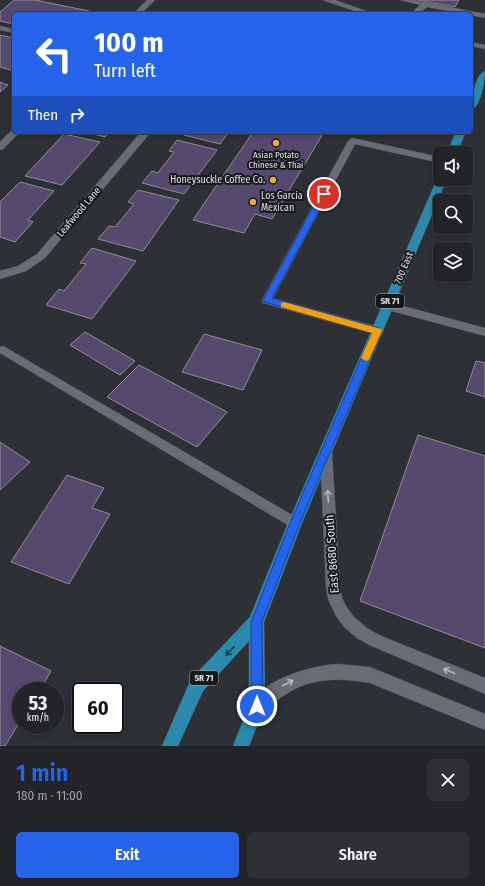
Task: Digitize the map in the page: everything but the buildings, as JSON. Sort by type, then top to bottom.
[{"type":"main road","points":[[473,102],[485,74]]},
{"type":"main road","points":[[455,146],[460,134]]},
{"type":"main road","name":"700 East","points":[[170,746],[197,685],[256,622],[295,523],[439,186]]},
{"type":"main road","name":"700 East","points":[[241,746],[257,706],[256,622]]},
{"type":"street","points":[[138,12],[151,0]]},
{"type":"street","points":[[328,0],[340,2],[366,12]]},
{"type":"street","points":[[473,44],[485,47]]},
{"type":"street","points":[[0,147],[13,134]]},
{"type":"street","name":"Leafwood Lane","points":[[0,275],[19,271],[31,265],[41,256],[144,134]]},
{"type":"street","name":"East 8680 South","points":[[326,452],[333,586],[335,599],[341,612],[349,622],[374,640],[485,686]]},
{"type":"street","points":[[257,706],[270,694],[300,677],[323,672],[351,672],[370,675],[485,722]]},
{"type":"lane","points":[[403,0],[463,12]]},
{"type":"lane","points":[[416,12],[425,5]]},
{"type":"lane","points":[[473,14],[485,16]]},
{"type":"lane","points":[[0,28],[12,31]]},
{"type":"lane","points":[[378,331],[267,300],[352,141],[433,158]]},
{"type":"lane","points":[[388,306],[485,332]]},
{"type":"lane","points":[[2,350],[295,523]]},
{"type":"slow traffic","points":[[284,305],[378,331],[366,358]]},
{"type":"place","name":"Asian Potato Chinese & Thai","points":[[276,143]]},
{"type":"place","name":"Honeysuckle Coffee Co.","points":[[273,180]]},
{"type":"place","name":"Los Garcia Mexican","points":[[253,202]]},
{"type":"route","points":[[257,706],[256,622],[295,523],[378,331],[267,300],[324,194]]}]
